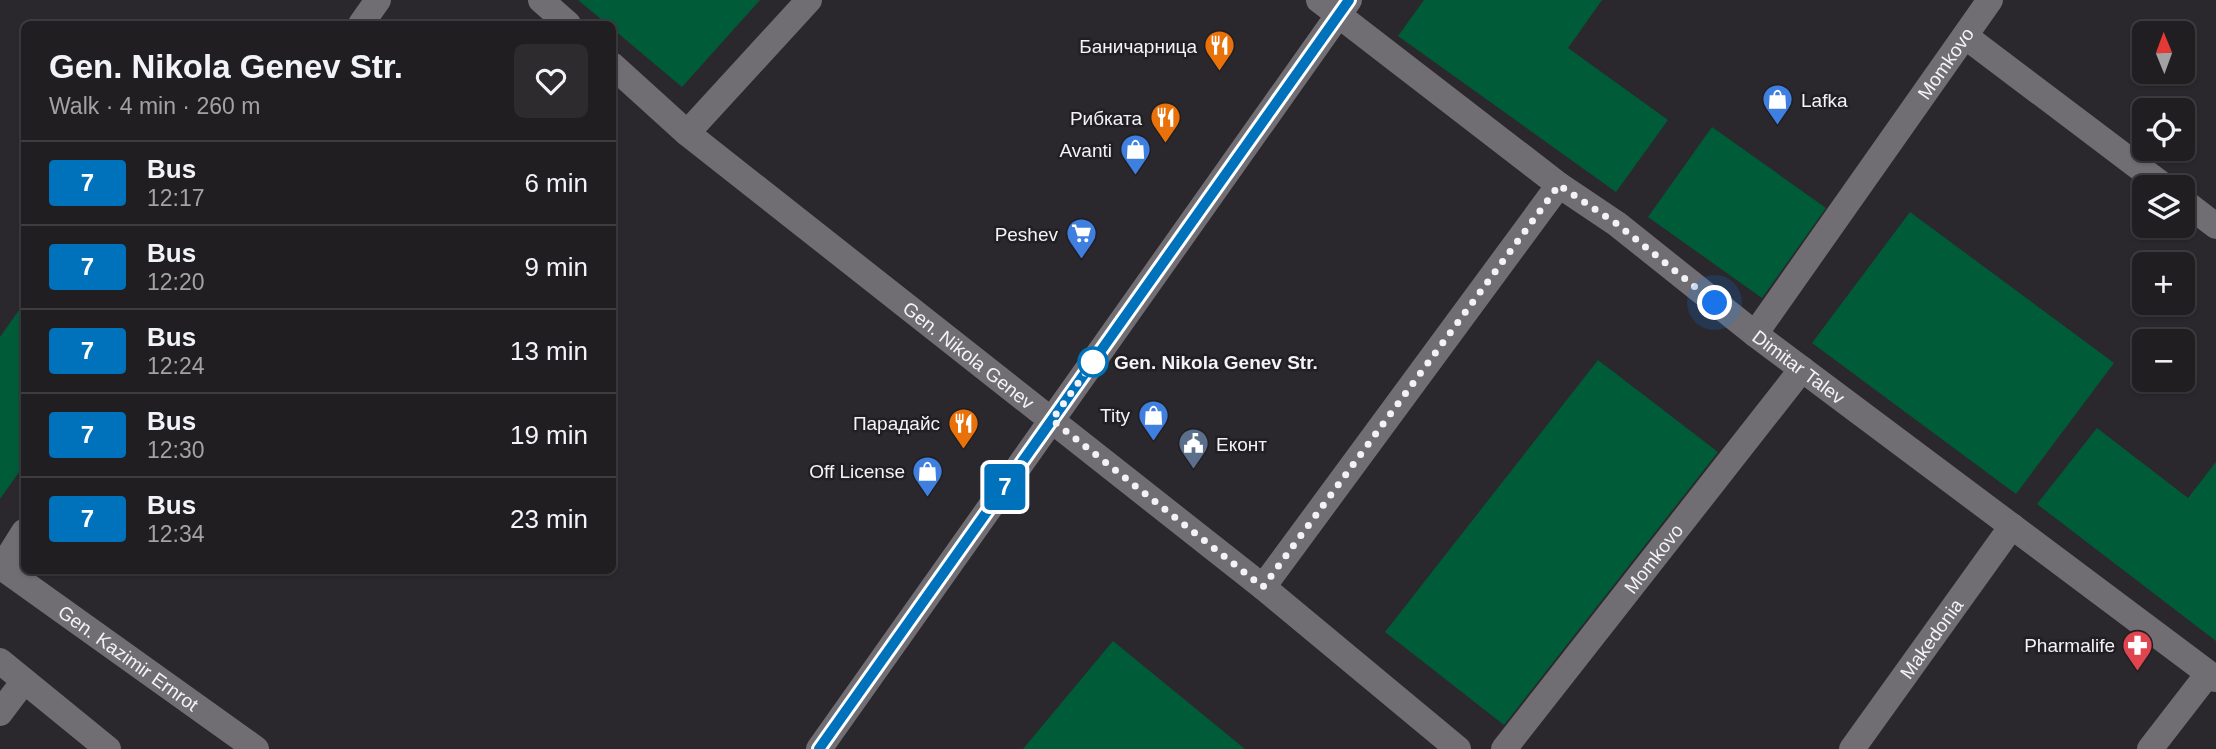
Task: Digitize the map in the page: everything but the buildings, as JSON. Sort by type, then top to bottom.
[{"type":"street","points":[[363,21],[378,0]]},
{"type":"street","points":[[541,0],[565,21]]},
{"type":"street","points":[[687,133],[809,0]]},
{"type":"street","name":"Momkovo","points":[[1755,334],[1990,0]]},
{"type":"street","points":[[820,749],[1052,420],[1335,5]]},
{"type":"street","name":"Dimitar Talev","points":[[1335,5],[1559,185],[1617,224],[1755,334],[2212,676]]},
{"type":"street","points":[[1965,36],[2149,175]]},
{"type":"street","name":"Gen. Nikola Genev","points":[[616,69],[687,133],[1263,587],[1458,749]]},
{"type":"street","points":[[1263,587],[1559,185]]},
{"type":"street","points":[[2195,210],[2216,226]]},
{"type":"street","name":"Momkovo","points":[[1504,749],[1802,369]]},
{"type":"street","name":"Makedonia","points":[[1852,749],[2012,526]]},
{"type":"street","points":[[1,566],[21,536]]},
{"type":"street","name":"Gen. Kazimir Ernrot","points":[[1,566],[256,749]]},
{"type":"street","points":[[0,661],[108,749]]},
{"type":"street","points":[[2150,749],[2212,676]]},
{"type":"street","points":[[0,713],[24,681]]},
{"type":"green space","points":[[578,0],[760,0],[682,87],[616,32],[616,21],[603,21]]},
{"type":"green space","points":[[1424,0],[1602,0],[1568,48],[1668,120],[1616,192],[1398,36]]},
{"type":"green space","points":[[1712,127],[1826,208],[1762,298],[1648,217]]},
{"type":"green space","points":[[1910,212],[2114,363],[2016,494],[1812,343]]},
{"type":"green space","points":[[21,307],[21,469],[0,499],[0,337]]},
{"type":"green space","points":[[1598,360],[1718,452],[1504,725],[1385,632]]},
{"type":"green space","points":[[2097,428],[2188,498],[2216,462],[2216,641],[2037,504]]},
{"type":"green space","points":[[1113,641],[1245,749],[1023,749]]},
{"type":"bus line","name":"7","points":[[819,749],[1349,0]]},
{"type":"place","name":"Баничарница","points":[[1220,73]]},
{"type":"place","name":"Lafka","points":[[1778,127]]},
{"type":"place","name":"Рибката","points":[[1165,145]]},
{"type":"place","name":"Avanti","points":[[1135,177]]},
{"type":"place","name":"Peshev","points":[[1081,261]]},
{"type":"place","name":"Gen. Nikola Genev Str.","points":[[1093,362]]},
{"type":"place","name":"Tity","points":[[1153,442]]},
{"type":"place","name":"Парадайс","points":[[963,450]]},
{"type":"place","name":"Еконт","points":[[1193,471]]},
{"type":"place","name":"Off License","points":[[928,498]]},
{"type":"place","name":"Pharmalife","points":[[2138,672]]},
{"type":"route","points":[[1093,362],[1100,352],[1052,420],[1263,587],[1559,185],[1617,224],[1715,303]]}]
